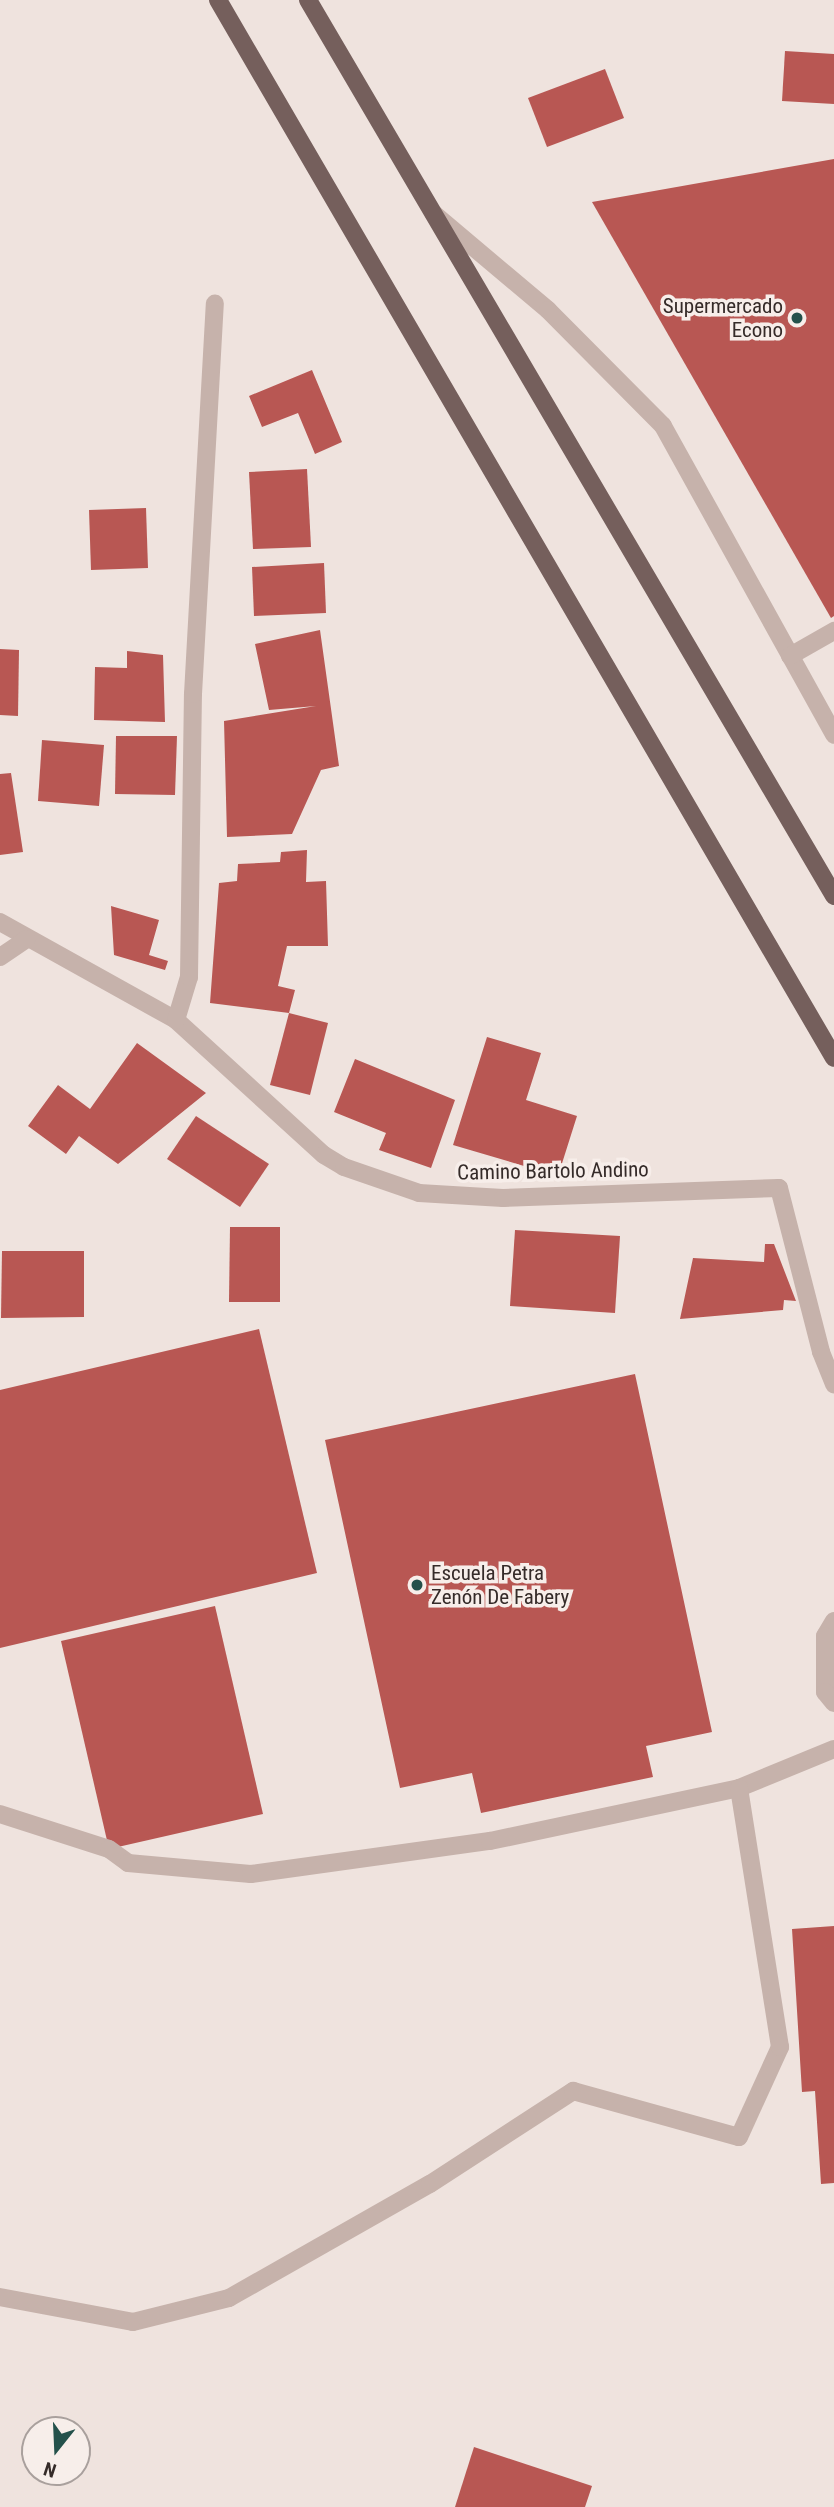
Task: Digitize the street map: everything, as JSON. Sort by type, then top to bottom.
[{"type":"main road","points":[[218,0],[834,1058]]},
{"type":"main road","points":[[308,0],[834,896]]},
{"type":"street","points":[[434,214],[548,310],[663,426],[834,735]]},
{"type":"street","points":[[176,1020],[189,978],[193,694],[215,304]]},
{"type":"street","points":[[790,656],[834,631]]},
{"type":"street","name":"Camino Bartolo Andino","points":[[0,922],[176,1020],[324,1155],[344,1167],[419,1193],[503,1198],[779,1188],[821,1352],[834,1384]]},
{"type":"street","points":[[0,957],[27,939]]},
{"type":"street","points":[[834,1621],[825,1636],[825,1692],[834,1703]]},
{"type":"street","points":[[0,1814],[109,1849],[128,1863],[251,1874],[490,1841],[739,1788],[834,1749]]},
{"type":"street","points":[[0,2297],[132,2322],[229,2298],[430,2184],[573,2091],[739,2137],[780,2047],[739,1788]]},
{"type":"building","points":[[785,51],[834,54],[834,104],[782,101]]},
{"type":"building","points":[[605,69],[624,118],[547,147],[528,98]]},
{"type":"building","points":[[834,159],[834,616],[831,618],[592,202]]},
{"type":"building","points":[[312,370],[342,442],[315,454],[298,413],[262,427],[249,396]]},
{"type":"building","points":[[307,469],[311,547],[253,549],[249,472]]},
{"type":"building","points":[[146,508],[148,568],[91,570],[89,510]]},
{"type":"building","points":[[324,563],[326,613],[254,616],[252,567]]},
{"type":"building","points":[[320,630],[339,766],[321,770],[292,834],[227,837],[224,721],[316,706],[269,710],[255,644]]},
{"type":"building","points":[[0,649],[19,650],[18,716],[0,715]]},
{"type":"building","points":[[127,651],[163,655],[165,722],[94,720],[95,667],[127,668]]},
{"type":"building","points":[[116,736],[177,736],[175,795],[115,794]]},
{"type":"building","points":[[42,740],[104,745],[99,806],[38,801]]},
{"type":"building","points":[[11,773],[23,852],[0,855],[0,774]]},
{"type":"building","points":[[307,850],[306,882],[326,881],[328,946],[287,946],[278,986],[295,990],[289,1013],[210,1003],[219,883],[237,881],[238,864],[280,862],[281,852]]},
{"type":"building","points":[[111,906],[159,920],[149,955],[168,961],[165,970],[114,955]]},
{"type":"building","points":[[289,1013],[328,1023],[310,1095],[270,1085]]},
{"type":"building","points":[[487,1037],[541,1053],[526,1100],[577,1116],[558,1176],[453,1145]]},
{"type":"building","points":[[137,1043],[206,1093],[118,1164],[79,1136],[66,1154],[28,1126],[58,1085],[90,1109]]},
{"type":"building","points":[[355,1059],[455,1100],[431,1168],[379,1150],[386,1133],[334,1112]]},
{"type":"building","points":[[196,1116],[269,1164],[240,1207],[167,1159]]},
{"type":"building","points":[[230,1227],[280,1227],[280,1302],[229,1302]]},
{"type":"building","points":[[515,1230],[620,1236],[615,1313],[510,1306]]},
{"type":"building","points":[[765,1244],[774,1244],[796,1301],[784,1300],[783,1310],[680,1319],[693,1258],[764,1262]]},
{"type":"building","points":[[2,1251],[84,1251],[84,1317],[1,1318]]},
{"type":"building","points":[[259,1329],[317,1573],[0,1648],[0,1390]]},
{"type":"building","points":[[635,1374],[712,1732],[646,1746],[653,1777],[481,1813],[472,1773],[400,1788],[325,1440]]},
{"type":"building","points":[[215,1606],[263,1814],[109,1849],[61,1641]]},
{"type":"building","points":[[834,1926],[834,2183],[821,2184],[815,2091],[802,2092],[792,1929]]},
{"type":"building","points":[[474,2447],[592,2486],[585,2507],[455,2507]]},
{"type":"place","name":"Supermercado Econo","points":[[797,318]]},
{"type":"place","name":"Escuela Petra Zenón De Fabery","points":[[417,1585]]}]
